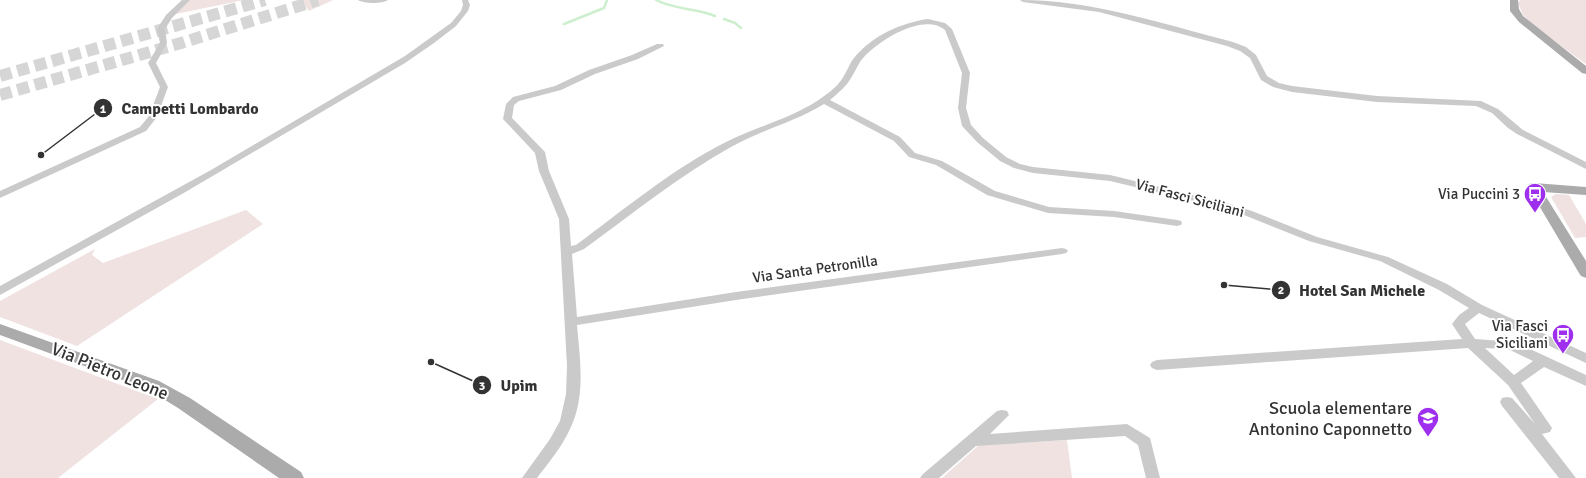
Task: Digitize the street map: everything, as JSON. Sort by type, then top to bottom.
[{"type":"main road","points":[[1514,0],[1514,11],[1522,20],[1586,71]]},
{"type":"main road","points":[[1586,191],[1534,187],[1586,273]]},
{"type":"main road","name":"Via Pietro Leone","points":[[0,330],[157,387],[184,403],[294,478]]},
{"type":"street","points":[[0,195],[143,129],[153,118],[164,87],[152,63],[164,46],[166,37],[161,29],[169,17],[186,0]]},
{"type":"street","points":[[362,0],[385,0]]},
{"type":"street","points":[[0,291],[181,192],[311,117],[414,54],[442,34],[463,15],[468,7],[465,0]]},
{"type":"street","points":[[1023,0],[1099,10],[1230,44],[1243,49],[1253,57],[1262,75],[1267,80],[1284,88],[1377,99],[1478,103],[1494,110],[1511,126],[1520,132],[1586,166]]},
{"type":"street","name":"Via Fasci Siciliani","points":[[824,100],[844,83],[856,61],[878,40],[897,31],[921,23],[935,22],[948,29],[966,73],[962,108],[967,126],[980,140],[1010,163],[1033,170],[1110,178],[1226,206],[1248,213],[1313,239],[1384,259],[1443,287],[1478,308],[1586,358]]},
{"type":"street","points":[[529,478],[561,433],[571,407],[574,366],[572,322],[564,219],[544,171],[540,152],[509,121],[507,116],[510,104],[516,99],[552,90],[592,72],[635,57],[660,46]]},
{"type":"street","points":[[567,252],[580,247],[717,150],[794,117],[824,100],[897,140],[912,155],[939,163],[990,193],[1048,210],[1114,214],[1177,223]]},
{"type":"street","name":"Via Santa Petronilla","points":[[572,322],[800,287],[1062,251]]},
{"type":"street","points":[[1478,308],[1463,318],[1458,324],[1472,343],[1513,382],[1545,428],[1531,430]]},
{"type":"street","points":[[1156,365],[1472,343],[1510,345],[1586,381]]},
{"type":"street","points":[[1513,382],[1542,360]]},
{"type":"street","points":[[1507,402],[1568,478]]},
{"type":"street","points":[[928,478],[1002,415]]},
{"type":"street","points":[[973,441],[1127,430],[1145,442],[1153,478]]},
{"type":"shaded area","points":[[186,0],[244,0],[171,15]]},
{"type":"shaded area","points":[[301,0],[333,0],[309,11]]},
{"type":"shaded area","points":[[1520,0],[1586,0],[1586,64],[1535,27],[1523,15],[1518,3]]},
{"type":"shaded area","points":[[1556,194],[1569,195],[1586,224],[1586,237],[1575,238],[1551,197]]},
{"type":"shaded area","points":[[246,210],[263,224],[77,346],[0,317],[0,301],[95,249],[92,255],[103,263]]},
{"type":"shaded area","points":[[0,340],[158,399],[58,478],[0,478]]},
{"type":"shaded area","points":[[1067,440],[1072,478],[942,478],[979,445]]},
{"type":"waterway","points":[[564,24],[604,8],[607,0]]},
{"type":"waterway","points":[[656,0],[671,6],[708,13],[715,16]]},
{"type":"waterway","points":[[724,19],[735,23],[741,28]]},
{"type":"tunnel","points":[[0,76],[265,0]]},
{"type":"tunnel","points":[[0,95],[181,43],[318,0]]},
{"type":"place","name":"Campetti Lombardo","points":[[41,155]]},
{"type":"place","name":"Via Puccini 3","points":[[1535,214]]},
{"type":"place","name":"Hotel San Michele","points":[[1224,285]]},
{"type":"place","name":"Via Fasci Siciliani","points":[[1563,354]]},
{"type":"place","name":"Upim","points":[[431,362]]},
{"type":"place","name":"Scuola elementare Antonino Caponnetto","points":[[1428,438]]}]
